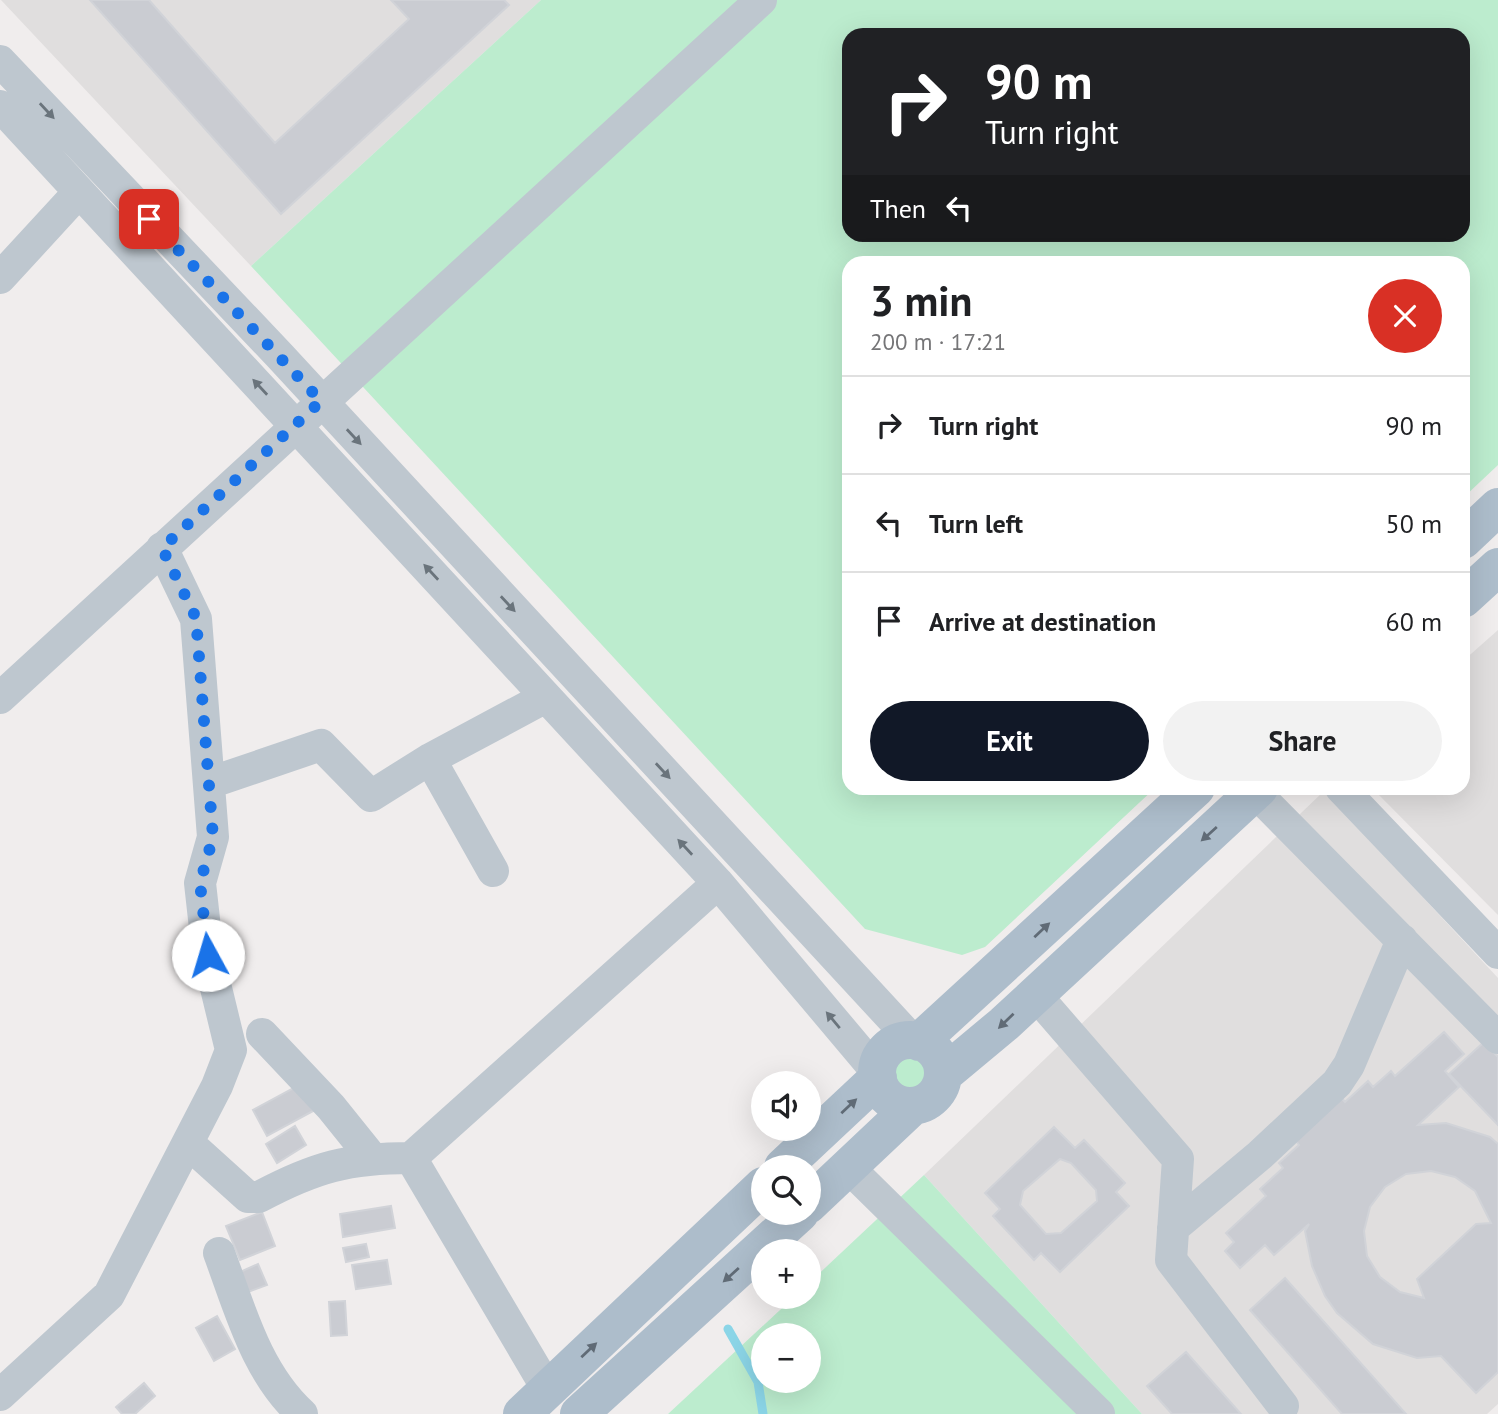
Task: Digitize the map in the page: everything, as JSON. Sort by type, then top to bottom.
[{"type":"main road","points":[[1470,533],[1498,507]]},
{"type":"main road","points":[[795,1155],[877,1075],[887,1049],[915,1041],[1188,795]]},
{"type":"main road","points":[[944,1074],[1004,1024],[1034,993],[1252,795]]},
{"type":"main road","points":[[821,1193],[913,1106],[933,1098],[941,1087],[944,1074],[942,1062],[935,1051],[915,1041]]},
{"type":"main road","points":[[877,1075],[886,1096],[896,1104],[913,1106]]},
{"type":"main road","points":[[535,1402],[751,1197]]},
{"type":"main road","points":[[579,1414],[787,1225]]},
{"type":"street","points":[[0,698],[761,0]]},
{"type":"street","points":[[0,61],[321,401],[915,1041]]},
{"type":"street","points":[[0,106],[718,883],[877,1075]]},
{"type":"street","points":[[0,278],[79,192]]},
{"type":"street","points":[[0,1395],[109,1295],[217,1086],[231,1050],[208,955],[200,883],[213,837],[196,618],[162,548]]},
{"type":"street","points":[[209,783],[321,745],[371,796],[430,759],[546,697]]},
{"type":"street","points":[[430,759],[493,871]]},
{"type":"street","points":[[1262,795],[1498,1038]]},
{"type":"street","points":[[1348,795],[1498,953]]},
{"type":"street","points":[[188,1143],[248,1198],[259,1197],[326,1166],[372,1158],[411,1158],[718,883]]},
{"type":"street","points":[[1173,1228],[1260,1155],[1337,1083],[1349,1065],[1402,940]]},
{"type":"street","points":[[1034,993],[1178,1159],[1171,1261],[1283,1406]]},
{"type":"street","points":[[262,1034],[331,1107],[372,1158]]},
{"type":"street","points":[[411,1158],[535,1402]]},
{"type":"street","points":[[849,1168],[1099,1414]]},
{"type":"street","points":[[219,1253],[264,1367],[286,1399],[302,1414]]},
{"type":"shaded area","points":[[1,0],[541,0],[251,266]]},
{"type":"shaded area","points":[[1498,630],[1498,915],[1379,795],[1470,795],[1470,655]]},
{"type":"shaded area","points":[[1320,795],[1328,795],[1498,978],[1498,1404],[1487,1414],[1142,1414],[924,1175]]},
{"type":"green space","points":[[541,0],[1498,0],[1498,465],[1470,491],[1470,256],[842,256],[842,795],[1148,795],[985,947],[962,955],[865,929],[251,266]]},
{"type":"green space","points":[[909,1057],[921,1062],[926,1074],[921,1086],[909,1091],[897,1086],[892,1074],[897,1062]]},
{"type":"green space","points":[[924,1175],[1142,1414],[668,1414],[751,1337],[751,1393],[821,1393],[821,1323],[766,1323],[781,1309],[821,1309],[821,1272]]},
{"type":"building","points":[[90,0],[149,0],[275,143],[409,19],[391,0],[504,0],[509,5],[281,214]]},
{"type":"building","points":[[1444,1032],[1464,1054],[1445,1071],[1459,1087],[1418,1125],[1446,1123],[1490,1137],[1498,1144],[1498,1372],[1476,1393],[1441,1356],[1417,1358],[1373,1344],[1337,1313],[1325,1296],[1312,1266],[1305,1231],[1309,1224],[1274,1255],[1265,1245],[1240,1268],[1225,1251],[1234,1242],[1226,1233],[1266,1196],[1260,1189],[1283,1168],[1279,1163],[1299,1145],[1294,1138],[1340,1096],[1345,1102],[1368,1081],[1373,1087],[1391,1071],[1395,1076]],"holes":[[[1431,1171],[1455,1177],[1475,1191],[1491,1223],[1476,1224],[1417,1279],[1424,1298],[1400,1292],[1380,1277],[1367,1256],[1364,1231],[1370,1207],[1385,1187],[1406,1174]]]},
{"type":"building","points":[[1484,1042],[1498,1057],[1498,1125],[1449,1074]]},
{"type":"building","points":[[299,1085],[313,1111],[267,1136],[253,1110]]},
{"type":"building","points":[[295,1126],[306,1145],[277,1163],[266,1144]]},
{"type":"building","points":[[1054,1127],[1075,1148],[1084,1140],[1125,1183],[1116,1192],[1129,1206],[1060,1272],[1041,1253],[1034,1260],[993,1216],[1000,1209],[985,1193]],"holes":[[[1060,1159],[1071,1163],[1096,1190],[1097,1201],[1061,1233],[1046,1234],[1020,1205],[1023,1191]]]},
{"type":"building","points":[[391,1206],[395,1228],[343,1237],[340,1214]]},
{"type":"building","points":[[262,1212],[275,1246],[240,1260],[226,1226]]},
{"type":"building","points":[[366,1244],[369,1257],[346,1262],[343,1248]]},
{"type":"building","points":[[387,1260],[391,1284],[356,1289],[352,1265]]},
{"type":"building","points":[[258,1264],[267,1285],[248,1292],[240,1272]]},
{"type":"building","points":[[1285,1278],[1406,1414],[1342,1414],[1250,1310]]},
{"type":"building","points":[[345,1301],[347,1335],[331,1336],[329,1302]]},
{"type":"building","points":[[217,1316],[235,1349],[214,1361],[196,1328]]},
{"type":"building","points":[[1186,1352],[1241,1414],[1172,1414],[1147,1386]]},
{"type":"building","points":[[144,1383],[155,1396],[135,1414],[122,1414],[116,1407]]},
{"type":"waterway","points":[[728,1329],[758,1382],[763,1414]]},
{"type":"route","points":[[149,219],[321,401],[162,548],[196,618],[213,837],[200,883],[208,955]]}]
